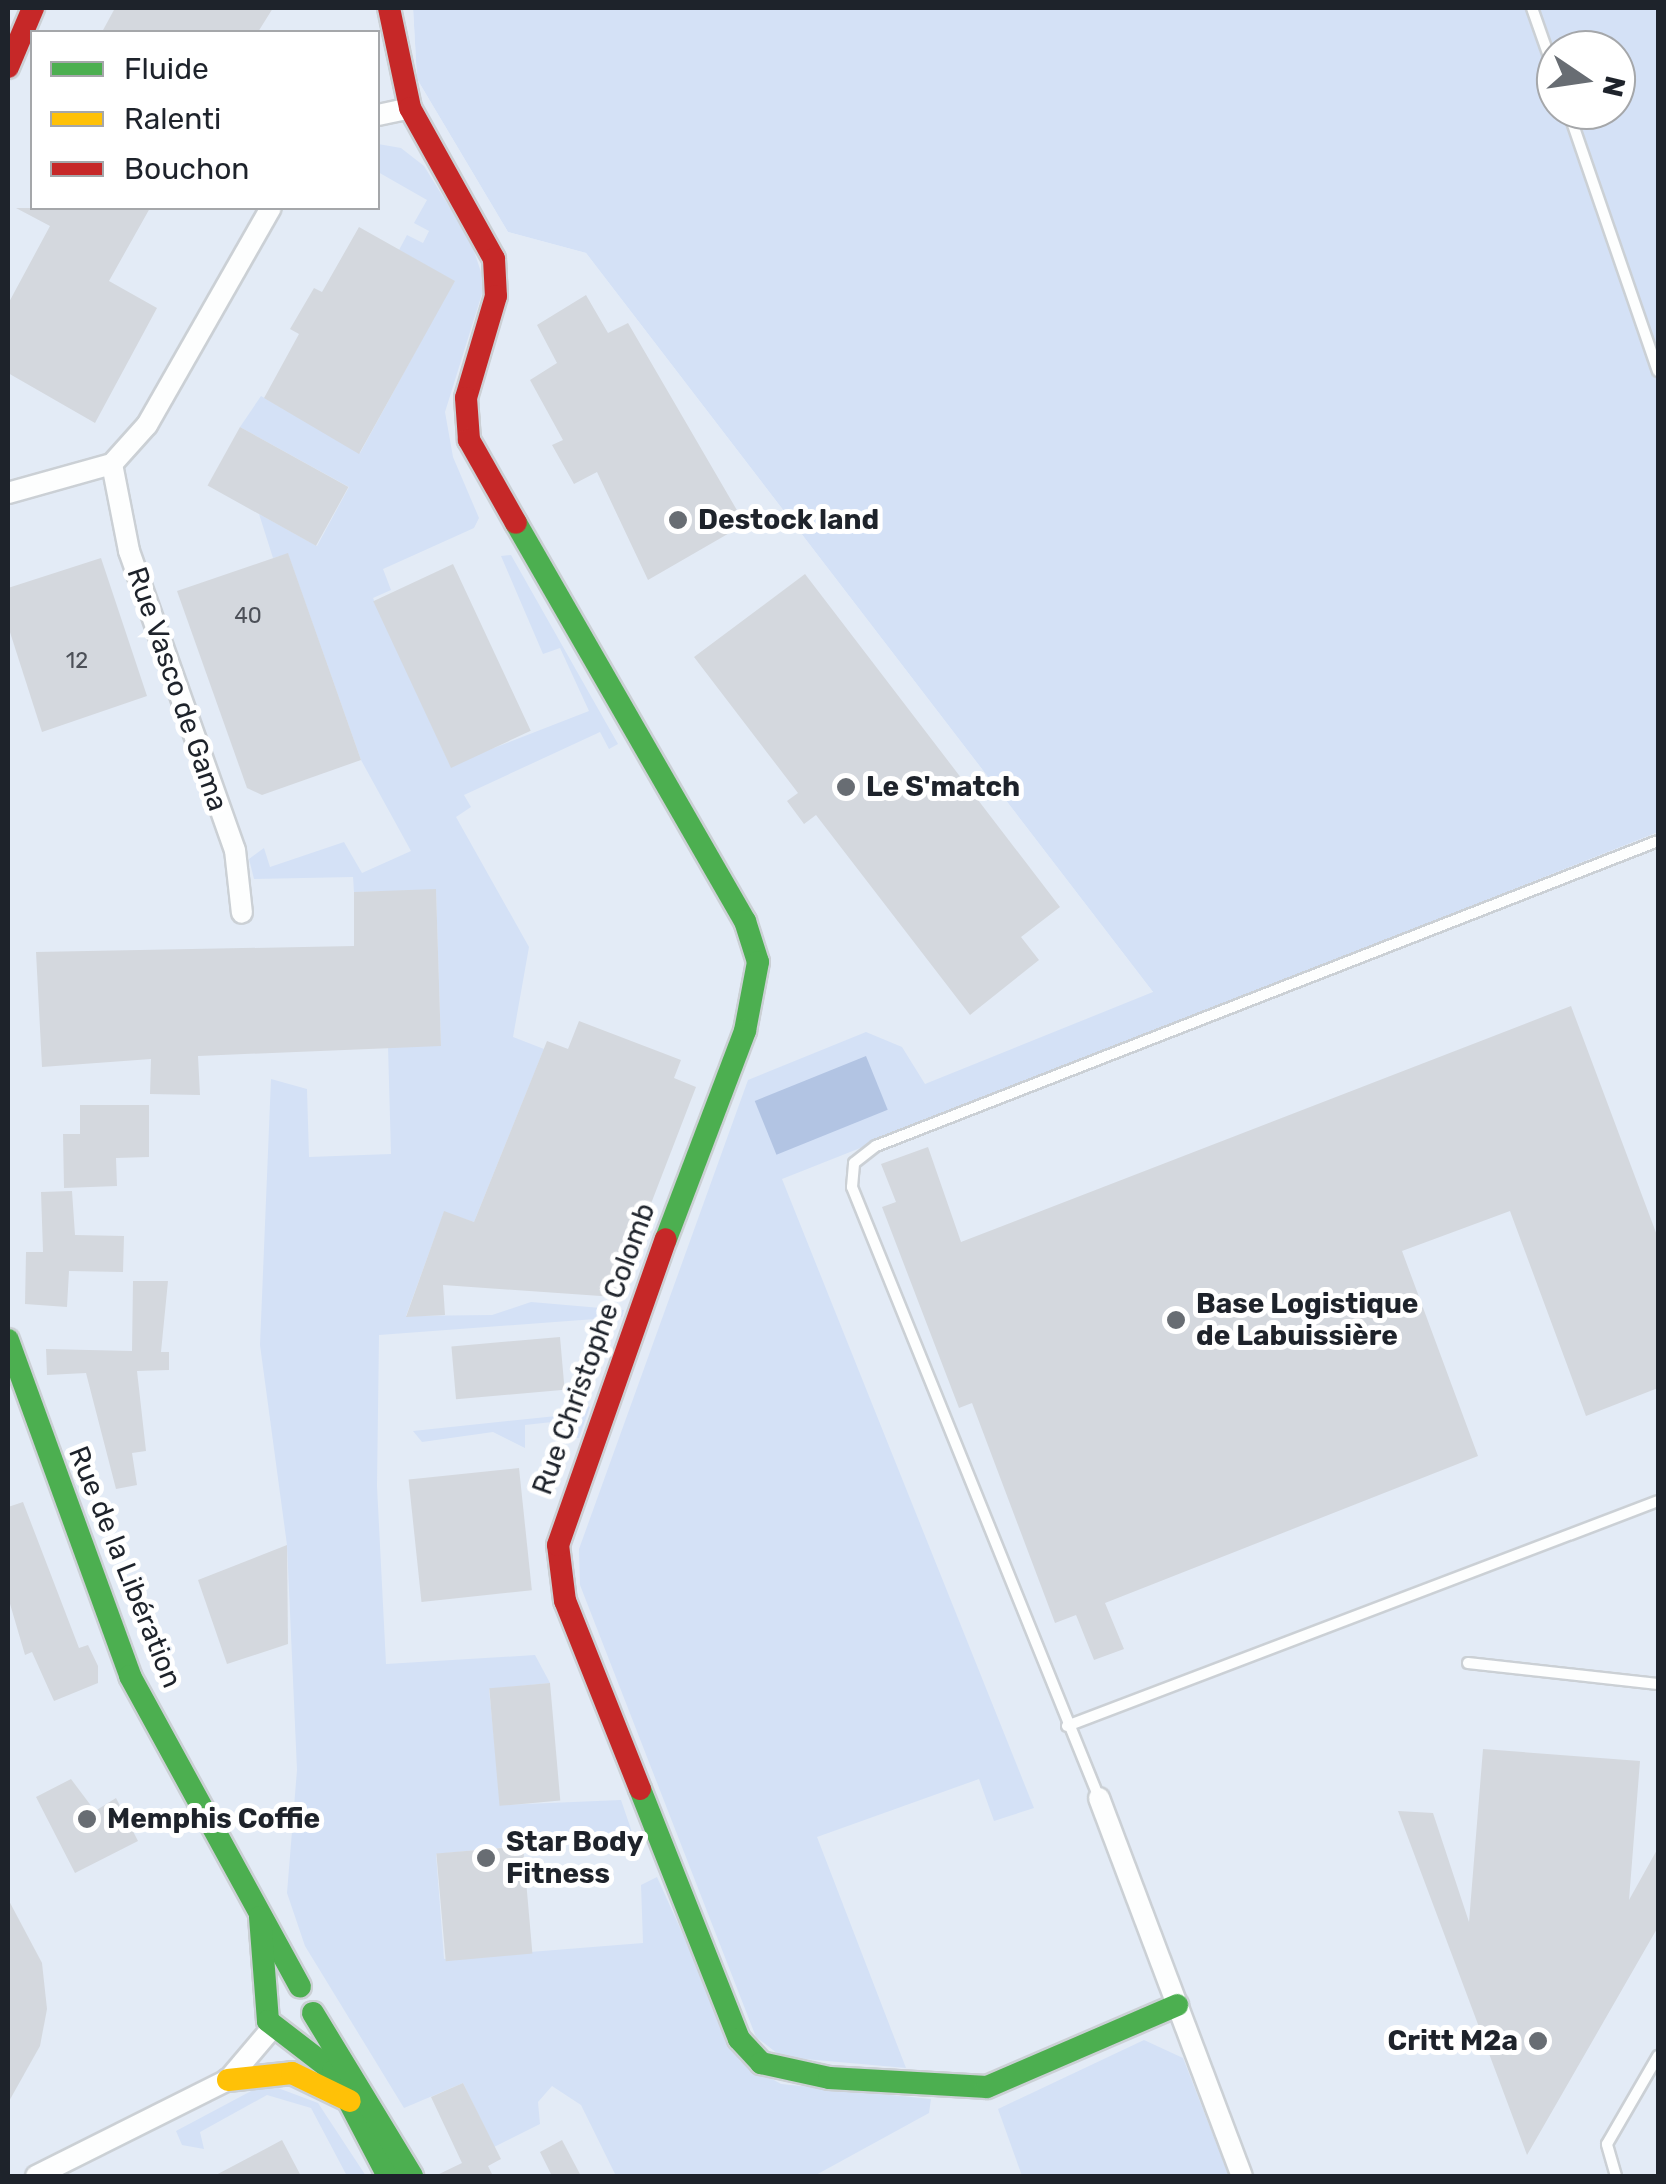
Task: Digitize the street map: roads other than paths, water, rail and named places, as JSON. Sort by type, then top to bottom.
[{"type":"street","points":[[8,67],[33,8]]},
{"type":"street","name":"Rue Christophe Colomb","points":[[390,8],[410,108],[494,259],[496,296],[466,398],[470,440],[756,950],[745,1031],[558,1545],[565,1601],[739,2039],[761,2063],[785,2072],[986,2088],[1177,2005]]},
{"type":"street","points":[[380,114],[410,108]]},
{"type":"street","points":[[8,493],[112,464],[147,425],[270,210]]},
{"type":"street","name":"Rue Vasco de Gama","points":[[112,464],[129,551],[235,850],[242,913]]},
{"type":"street","points":[[8,483],[31,485]]},
{"type":"street","name":"Rue de la Libération","points":[[9,1347],[18,1402],[130,1676],[300,1986]]},
{"type":"street","points":[[1099,1798],[1242,2176]]},
{"type":"street","name":"Rue de la Libération","points":[[260,1914],[267,1998]]},
{"type":"street","points":[[388,2176],[332,2071],[280,2030],[267,1998],[282,1985],[300,1986],[412,2176]]},
{"type":"street","points":[[36,2176],[228,2080],[280,2030],[300,2030],[313,2012]]},
{"type":"street","points":[[228,2080],[292,2072],[350,2101]]},
{"type":"lane","points":[[1575,130],[1658,371]]},
{"type":"lane","points":[[1099,1798],[852,1187],[854,1163],[876,1146],[1658,841]]},
{"type":"lane","points":[[1067,1726],[1658,1501]]},
{"type":"lane","points":[[1468,1663],[1658,1684]]},
{"type":"lane","points":[[1616,2176],[1606,2144],[1658,2056]]},
{"type":"place","name":"Destock land","points":[[678,520]]},
{"type":"place","name":"Le S'match","points":[[846,787]]},
{"type":"place","name":"Base Logistique de Labuissière","points":[[1176,1320]]},
{"type":"place","name":"Memphis Coffie","points":[[87,1819]]},
{"type":"place","name":"Star Body Fitness","points":[[486,1858]]},
{"type":"place","name":"Critt M2a","points":[[1538,2041]]}]
